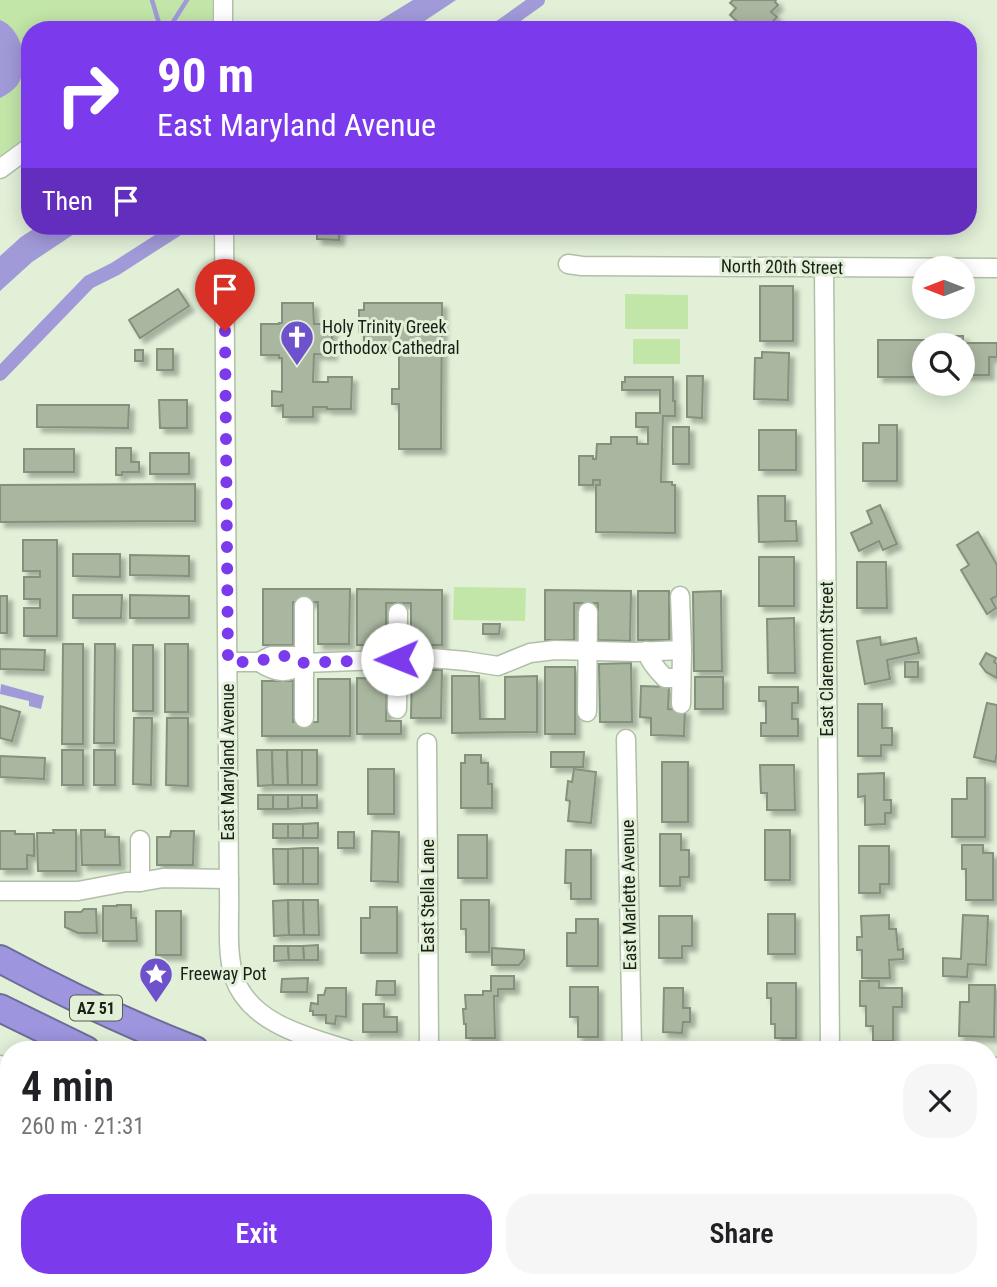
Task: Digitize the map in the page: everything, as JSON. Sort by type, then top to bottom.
[{"type":"highway","name":"AZ 51","points":[[0,959],[63,993],[171,1041]]},
{"type":"highway","name":"AZ 51","points":[[0,1008],[68,1041]]},
{"type":"street","points":[[223,0],[223,21]]},
{"type":"street","points":[[0,169],[21,154]]},
{"type":"street","name":"East Maryland Avenue","points":[[224,235],[230,952],[234,978],[247,1000],[265,1017],[321,1041]]},
{"type":"street","name":"North 20th Street","points":[[568,264],[997,268]]},
{"type":"street","name":"East Claremont Street","points":[[824,268],[830,1041]]},
{"type":"street","points":[[680,596],[681,704]]},
{"type":"street","points":[[304,606],[304,718]]},
{"type":"street","points":[[587,712],[588,612]]},
{"type":"street","points":[[397,709],[398,613]]},
{"type":"street","points":[[228,662],[259,662],[271,656],[295,656],[304,663],[431,658],[498,666],[530,653],[555,650],[682,650]]},
{"type":"street","points":[[646,651],[656,669],[665,678],[681,678]]},
{"type":"street","name":"East Marlette Avenue","points":[[626,739],[632,1041]]},
{"type":"street","name":"East Stella Lane","points":[[427,743],[429,1041]]},
{"type":"street","points":[[140,840],[140,882]]},
{"type":"street","points":[[0,891],[78,891],[126,882],[229,885]]},
{"type":"green space","points":[[0,0],[212,0],[213,21],[21,21],[21,144],[0,159]]},
{"type":"green space","points":[[625,294],[688,295],[688,329],[625,329]]},
{"type":"green space","points":[[633,339],[680,339],[680,364],[633,364]]},
{"type":"green space","points":[[454,587],[526,588],[525,621],[453,620]]},
{"type":"shaded area","points":[[413,0],[456,0],[424,21],[379,21]]},
{"type":"shaded area","points":[[0,20],[8,24],[19,39],[21,78],[12,90],[0,98]]},
{"type":"shaded area","points":[[72,235],[32,262],[0,291],[0,256],[21,237]]},
{"type":"shaded area","points":[[1,684],[44,696],[41,709],[29,706],[29,701],[0,694]]},
{"type":"building","points":[[733,0],[776,0],[778,5],[771,12],[777,17],[773,21],[737,21],[730,15],[736,8],[730,3]]},
{"type":"building","points":[[317,235],[339,235],[339,240],[317,239]]},
{"type":"building","points":[[760,286],[793,286],[793,341],[760,341]]},
{"type":"building","points":[[178,289],[189,306],[140,338],[129,320]]},
{"type":"building","name":"Holy Trinity Greek Orthodox Cathedral","points":[[282,303],[313,303],[314,324],[332,324],[332,355],[314,354],[313,382],[328,382],[328,377],[352,377],[351,409],[313,407],[313,417],[283,417],[283,405],[272,406],[272,391],[282,392],[282,358],[279,358],[279,355],[261,355],[261,324],[282,323]]},
{"type":"building","points":[[364,303],[442,303],[441,449],[399,449],[399,404],[392,404],[392,389],[399,389],[399,345],[364,344],[364,332],[359,332],[359,310],[364,310]]},
{"type":"building","points":[[878,340],[912,340],[912,377],[878,377]]},
{"type":"building","points":[[975,343],[997,343],[997,357],[989,357],[989,375],[975,375]]},
{"type":"building","points":[[157,349],[173,349],[173,370],[157,370]]},
{"type":"building","points":[[135,350],[143,350],[143,361],[135,361]]},
{"type":"building","points":[[762,352],[789,353],[788,400],[754,399],[755,358],[762,358]]},
{"type":"building","points":[[687,376],[703,376],[702,418],[687,417]]},
{"type":"building","points":[[625,377],[673,377],[675,416],[663,416],[661,482],[672,482],[672,485],[675,485],[675,533],[596,532],[596,485],[600,485],[600,480],[593,480],[593,485],[579,485],[579,456],[593,456],[593,459],[596,459],[597,444],[611,444],[611,437],[637,437],[637,444],[648,444],[648,427],[636,427],[636,413],[660,413],[660,390],[622,390]]},
{"type":"building","points":[[159,400],[187,400],[187,428],[160,428]]},
{"type":"building","points":[[37,405],[129,405],[128,428],[37,427]]},
{"type":"building","points":[[879,425],[897,425],[897,481],[863,481],[863,443],[879,443]]},
{"type":"building","points":[[673,427],[689,427],[689,464],[673,464]]},
{"type":"building","points":[[759,430],[796,430],[796,470],[759,470]]},
{"type":"building","points":[[116,448],[131,448],[131,462],[139,462],[139,472],[122,472],[122,475],[116,475]]},
{"type":"building","points":[[24,449],[74,449],[74,472],[24,472]]},
{"type":"building","points":[[150,453],[189,453],[189,474],[150,474]]},
{"type":"building","points":[[195,484],[195,521],[0,522],[0,485]]},
{"type":"building","points":[[758,496],[785,496],[785,521],[796,521],[797,541],[759,542]]},
{"type":"building","points":[[880,505],[897,544],[883,550],[879,541],[859,551],[851,533],[872,523],[867,511]]},
{"type":"building","points":[[978,532],[997,565],[997,596],[991,599],[996,608],[987,614],[961,570],[969,565],[957,545]]},
{"type":"building","points":[[23,540],[57,540],[57,636],[24,636],[24,608],[40,608],[40,599],[24,599],[24,577],[40,577],[40,571],[23,571]]},
{"type":"building","points":[[73,554],[120,554],[120,577],[73,576]]},
{"type":"building","points":[[130,555],[189,556],[189,576],[130,575]]},
{"type":"building","points":[[759,557],[794,557],[794,606],[759,606]]},
{"type":"building","points":[[857,562],[886,562],[887,608],[857,608]]},
{"type":"building","points":[[263,589],[350,589],[349,644],[318,644],[318,602],[293,602],[293,645],[263,645]]},
{"type":"building","points":[[357,589],[442,590],[442,645],[411,645],[411,603],[386,603],[386,645],[357,645]]},
{"type":"building","points":[[545,590],[631,591],[630,641],[598,640],[598,603],[574,603],[574,640],[545,640]]},
{"type":"building","points":[[638,591],[669,591],[669,640],[638,640]]},
{"type":"building","points":[[721,591],[722,671],[694,671],[693,592]]},
{"type":"building","points":[[73,595],[122,595],[121,618],[73,618]]},
{"type":"building","points":[[130,595],[189,596],[189,618],[130,618]]},
{"type":"building","points":[[0,596],[7,596],[7,633],[0,633]]},
{"type":"building","points":[[794,618],[795,673],[768,673],[767,619]]},
{"type":"building","points":[[483,624],[500,624],[499,634],[483,634]]},
{"type":"building","points":[[880,637],[881,645],[916,638],[919,653],[887,660],[890,679],[865,684],[857,641]]},
{"type":"building","points":[[63,644],[83,644],[83,744],[62,744]]},
{"type":"building","points":[[95,644],[115,644],[114,743],[94,743]]},
{"type":"building","points":[[165,644],[188,644],[188,712],[165,712]]},
{"type":"building","points":[[133,645],[153,645],[153,711],[133,711]]},
{"type":"building","points":[[0,649],[45,650],[44,670],[0,669]]},
{"type":"building","points":[[986,653],[996,658],[994,662],[997,664],[997,678],[986,672],[980,664]]},
{"type":"building","points":[[905,662],[918,662],[918,677],[905,677]]},
{"type":"building","points":[[631,663],[632,722],[600,722],[599,664]]},
{"type":"building","points":[[545,667],[575,667],[575,734],[545,734]]},
{"type":"building","points":[[412,670],[442,670],[441,718],[411,718]]},
{"type":"building","points":[[452,676],[479,676],[480,719],[505,719],[505,677],[537,676],[537,732],[452,733]]},
{"type":"building","points":[[695,677],[723,677],[723,709],[695,709]]},
{"type":"building","points":[[357,678],[387,679],[386,721],[401,721],[401,734],[357,734]]},
{"type":"building","points":[[318,679],[350,679],[350,736],[262,736],[262,681],[293,681],[293,722],[318,722]]},
{"type":"building","points":[[641,686],[669,687],[668,709],[685,710],[684,736],[651,735],[651,718],[640,717]]},
{"type":"building","points":[[759,687],[798,687],[798,703],[792,703],[792,719],[798,719],[798,736],[761,736],[761,723],[766,723],[766,701],[759,701]]},
{"type":"building","points":[[987,703],[997,705],[995,762],[974,757]]},
{"type":"building","points":[[858,704],[882,704],[882,728],[892,728],[892,745],[881,745],[881,756],[858,756]]},
{"type":"building","points":[[0,706],[20,712],[12,741],[0,738]]},
{"type":"building","points":[[134,718],[152,718],[151,785],[133,784]]},
{"type":"building","points":[[167,718],[188,718],[188,786],[166,785]]},
{"type":"building","points":[[62,750],[83,750],[83,785],[62,785]]},
{"type":"building","points":[[94,750],[115,750],[115,785],[94,785]]},
{"type":"building","points":[[257,750],[272,750],[273,785],[258,786]]},
{"type":"building","points":[[272,750],[287,750],[288,785],[273,785]]},
{"type":"building","points":[[287,750],[302,750],[302,785],[288,785]]},
{"type":"building","points":[[302,750],[317,750],[317,785],[302,785]]},
{"type":"building","points":[[551,752],[584,752],[583,767],[551,767]]},
{"type":"building","points":[[465,755],[481,755],[481,763],[488,763],[488,784],[492,784],[492,808],[461,808],[461,763],[465,763]]},
{"type":"building","points":[[0,756],[45,758],[44,779],[0,777]]},
{"type":"building","points":[[662,762],[688,762],[688,822],[662,822]]},
{"type":"building","points":[[760,765],[794,765],[795,810],[767,810],[767,793],[761,793]]},
{"type":"building","points":[[368,769],[394,769],[394,814],[368,814]]},
{"type":"building","points":[[574,769],[596,772],[591,823],[568,821],[568,781],[572,782]]},
{"type":"building","points":[[884,773],[884,800],[891,800],[891,813],[885,813],[885,824],[865,825],[865,796],[858,797],[858,774]]},
{"type":"building","points":[[967,778],[985,778],[985,837],[952,837],[952,799],[967,799]]},
{"type":"building","points":[[258,795],[273,795],[273,809],[258,809]]},
{"type":"building","points":[[273,795],[288,795],[288,809],[273,809]]},
{"type":"building","points":[[288,795],[302,795],[302,808],[288,809]]},
{"type":"building","points":[[302,795],[317,795],[317,808],[302,808]]},
{"type":"building","points":[[318,823],[318,838],[303,838],[303,824]]},
{"type":"building","points":[[273,824],[288,824],[288,838],[273,838]]},
{"type":"building","points":[[288,824],[303,824],[303,838],[288,838]]},
{"type":"building","points":[[53,830],[76,830],[76,871],[38,871],[37,833],[54,833]]},
{"type":"building","points":[[81,830],[105,830],[105,837],[119,837],[120,865],[82,865]]},
{"type":"building","points":[[765,830],[790,830],[790,880],[765,880]]},
{"type":"building","points":[[0,831],[34,834],[34,856],[27,855],[27,869],[0,869]]},
{"type":"building","points":[[171,831],[194,831],[193,865],[157,865],[157,837],[170,837]]},
{"type":"building","points":[[372,831],[399,832],[398,882],[371,881]]},
{"type":"building","points":[[338,832],[354,832],[354,848],[338,848]]},
{"type":"building","points":[[660,834],[681,834],[681,850],[689,850],[689,877],[680,877],[680,886],[660,886]]},
{"type":"building","points":[[458,835],[487,835],[487,878],[458,878]]},
{"type":"building","points":[[962,845],[983,845],[983,853],[993,853],[993,900],[966,900],[966,869],[962,869]]},
{"type":"building","points":[[859,846],[889,846],[889,884],[880,884],[880,893],[859,893]]},
{"type":"building","points":[[303,848],[318,848],[318,884],[303,884]]},
{"type":"building","points":[[303,848],[303,884],[288,884],[288,849]]},
{"type":"building","points":[[273,849],[288,849],[288,884],[274,884]]},
{"type":"building","points":[[566,850],[591,850],[591,899],[571,899],[571,883],[565,883]]},
{"type":"building","points":[[288,900],[289,935],[274,936],[273,901]]},
{"type":"building","points":[[288,900],[303,900],[304,935],[289,935]]},
{"type":"building","points":[[303,900],[318,900],[319,935],[304,935]]},
{"type":"building","points":[[461,900],[489,900],[489,952],[466,952],[466,929],[461,929]]},
{"type":"building","points":[[131,905],[131,918],[136,918],[137,941],[103,941],[103,906]]},
{"type":"building","points":[[370,907],[397,907],[397,953],[361,953],[361,918],[370,918]]},
{"type":"building","points":[[84,909],[96,909],[97,933],[78,933],[65,927],[65,912],[81,912]]},
{"type":"building","points":[[156,911],[181,911],[181,955],[156,955]]},
{"type":"building","points":[[768,914],[795,914],[795,954],[768,954]]},
{"type":"building","points":[[889,915],[889,929],[896,929],[898,950],[903,949],[903,959],[889,960],[890,978],[862,978],[862,950],[857,950],[857,937],[862,937],[861,916]]},
{"type":"building","points":[[963,915],[988,916],[986,965],[968,964],[967,977],[943,976],[943,958],[961,959]]},
{"type":"building","points":[[659,916],[692,916],[692,946],[682,946],[682,958],[659,958]]},
{"type":"building","points":[[576,919],[598,919],[598,966],[567,966],[567,933],[576,933]]},
{"type":"building","points":[[318,945],[318,960],[304,960],[303,946]]},
{"type":"building","points":[[274,946],[288,946],[289,960],[274,961]]},
{"type":"building","points":[[288,946],[303,946],[304,960],[289,960]]},
{"type":"building","points":[[492,948],[524,950],[524,959],[519,965],[492,965]]},
{"type":"building","points":[[491,976],[514,976],[514,989],[498,989],[498,996],[494,996],[495,1038],[466,1038],[463,1009],[466,1009],[465,995],[483,995],[483,991],[491,991]]},
{"type":"building","points":[[308,978],[307,992],[281,992],[282,979]]},
{"type":"building","points":[[377,981],[395,981],[395,995],[376,995]]},
{"type":"building","points":[[860,981],[879,981],[879,988],[902,988],[902,1007],[893,1007],[893,1041],[873,1041],[873,1026],[866,1026],[866,1006],[860,1006]]},
{"type":"building","points":[[767,983],[796,983],[796,1038],[775,1038],[775,1024],[771,1024],[771,998],[767,998]]},
{"type":"building","points":[[969,985],[995,985],[994,1037],[959,1036],[960,1002],[969,1002]]},
{"type":"building","points":[[570,987],[598,987],[598,1037],[578,1037],[578,1017],[570,1017]]},
{"type":"building","points":[[326,988],[346,988],[346,1017],[336,1016],[335,1024],[326,1023],[326,1015],[313,1015],[313,1011],[310,1011],[311,1003],[318,1004],[318,995],[324,995]]},
{"type":"building","points":[[664,988],[683,988],[683,1008],[690,1008],[690,1022],[683,1022],[682,1033],[663,1032]]},
{"type":"building","points":[[363,1004],[384,1004],[384,1017],[397,1017],[397,1032],[363,1032]]},
{"type":"waterway","points":[[152,0],[158,21]]},
{"type":"waterway","points":[[174,21],[187,0]]},
{"type":"waterway","points":[[509,21],[538,0]]},
{"type":"waterway","points":[[0,374],[89,282],[115,269],[168,235]]},
{"type":"place","name":"Holy Trinity Greek Orthodox Cathedral","points":[[297,367]]},
{"type":"place","name":"Freeway Pot","points":[[156,1004]]},
{"type":"route","points":[[225,331],[228,662],[259,662],[271,656],[295,656],[304,663],[397,659]]}]
